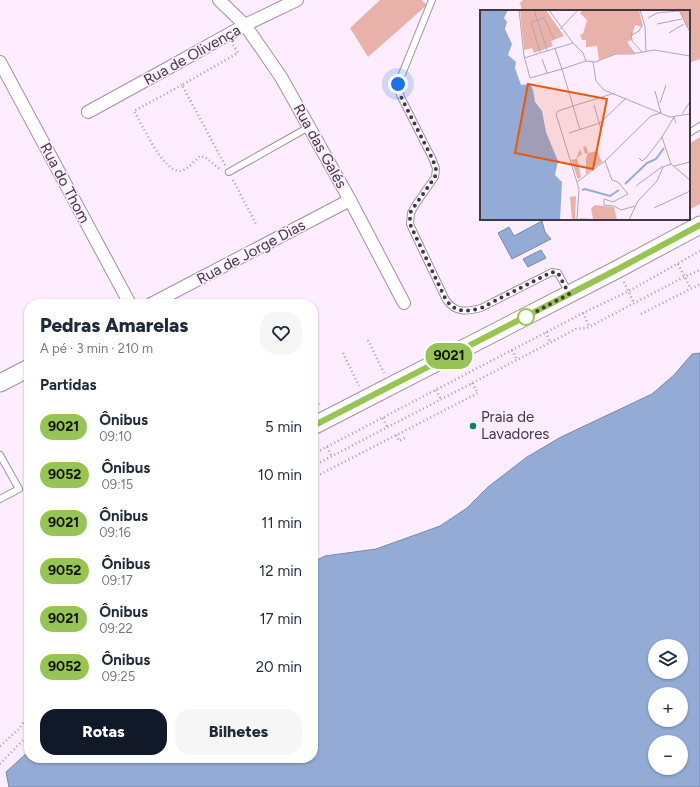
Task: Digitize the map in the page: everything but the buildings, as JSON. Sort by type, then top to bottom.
[{"type":"main road","points":[[318,423],[618,269],[700,225]]},
{"type":"main road","points":[[0,383],[24,371]]},
{"type":"street","name":"Rua das Galés","points":[[219,0],[245,25],[281,77],[350,200],[404,303]]},
{"type":"street","name":"Rua de Olivença","points":[[88,112],[245,25],[297,0]]},
{"type":"street","name":"Rua do Thom","points":[[0,62],[127,299]]},
{"type":"street","name":"Rua de Jorge Dias","points":[[161,299],[350,200]]},
{"type":"lane","points":[[432,0],[398,84],[400,95],[436,168],[435,177],[410,213],[410,224],[415,235],[446,300],[451,307],[471,311],[481,308],[552,272],[558,273],[569,294]]},
{"type":"lane","points":[[690,132],[700,126]]},
{"type":"lane","points":[[229,172],[309,127]]},
{"type":"lane","points":[[0,455],[19,489],[0,499]]},
{"type":"path","points":[[228,35],[238,53],[134,111],[156,151],[174,170],[180,171],[187,169],[200,156],[205,157],[222,171],[229,172]]},
{"type":"path","points":[[182,85],[256,224]]},
{"type":"path","points":[[318,452],[546,332],[629,291],[700,251]]},
{"type":"path","points":[[678,264],[691,289]]},
{"type":"path","points":[[618,269],[634,303]]},
{"type":"path","points":[[318,463],[550,342],[576,329],[587,328],[700,270]]},
{"type":"path","points":[[640,314],[700,284]]},
{"type":"path","points":[[583,313],[589,326]]},
{"type":"path","points":[[546,332],[550,342]]},
{"type":"path","points":[[368,340],[384,374]]},
{"type":"path","points":[[512,350],[517,360]]},
{"type":"path","points":[[343,353],[359,387]]},
{"type":"path","points":[[318,475],[478,394],[472,383]]},
{"type":"path","points":[[436,390],[441,399]]},
{"type":"path","points":[[318,403],[320,407]]},
{"type":"path","points":[[383,418],[387,427]]},
{"type":"path","points":[[396,435],[399,441],[407,437]]},
{"type":"path","points":[[327,447],[332,456]]},
{"type":"path","points":[[0,746],[19,729],[24,722]]},
{"type":"path","points":[[0,764],[24,739]]},
{"type":"shaded area","points":[[380,0],[422,0],[427,5],[368,57],[350,28]]},
{"type":"shaded area","points":[[523,0],[700,0],[700,59],[690,63],[690,10],[522,10],[520,3]]},
{"type":"shaded area","points":[[700,137],[700,204],[690,209],[690,143]]},
{"type":"water","points":[[542,221],[545,232],[551,239],[512,259],[498,233],[509,227],[514,236]]},
{"type":"water","points":[[541,250],[546,258],[528,267],[523,259]]},
{"type":"water","points":[[700,353],[700,787],[9,787],[6,772],[24,756],[24,763],[318,763],[318,560],[325,556],[376,549],[440,526],[467,508],[488,487],[527,457],[561,437],[652,394],[674,375],[692,354]]},
{"type":"bus line","name":"9021","points":[[318,423],[618,269],[700,225]]},
{"type":"place","name":"Praia de Lavadores","points":[[473,426]]},
{"type":"route","points":[[398,84],[400,95],[436,168],[435,177],[410,213],[410,224],[446,300],[451,307],[471,311],[481,308],[552,272],[558,273],[569,294],[526,317]]}]
